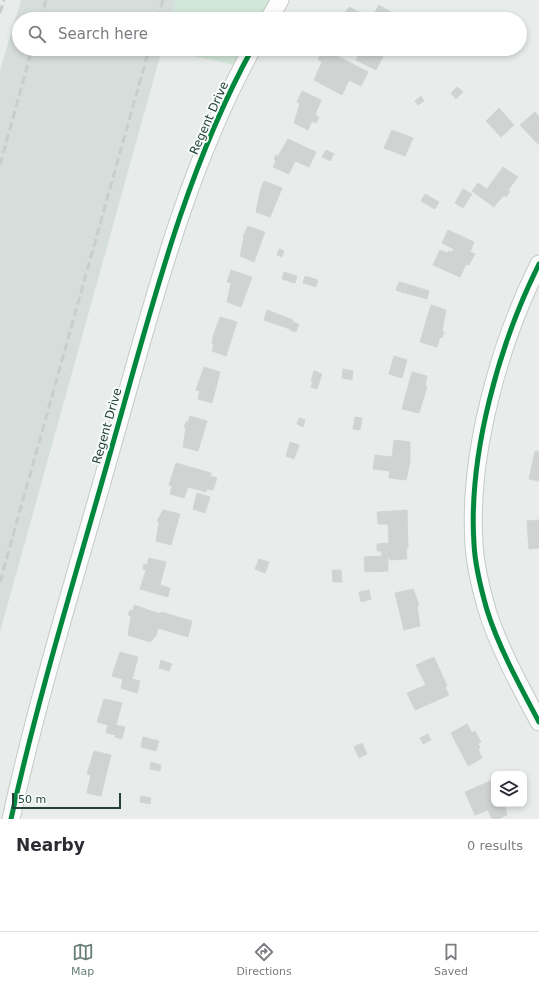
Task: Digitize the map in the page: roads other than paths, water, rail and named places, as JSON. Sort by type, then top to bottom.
[{"type":"street","points":[[273,12],[280,0]]},
{"type":"street","name":"Regent Drive","points":[[11,819],[52,658],[144,333],[174,238],[213,132],[249,56]]},
{"type":"street","points":[[539,264],[511,328],[494,386],[476,476],[473,521],[475,552],[487,611],[539,722]]},
{"type":"railway","points":[[0,13],[4,0]]},
{"type":"railway","points":[[43,12],[46,0]]},
{"type":"railway","points":[[159,12],[163,0]]},
{"type":"railway","points":[[0,165],[30,56]]},
{"type":"railway","points":[[0,582],[147,56]]}]
